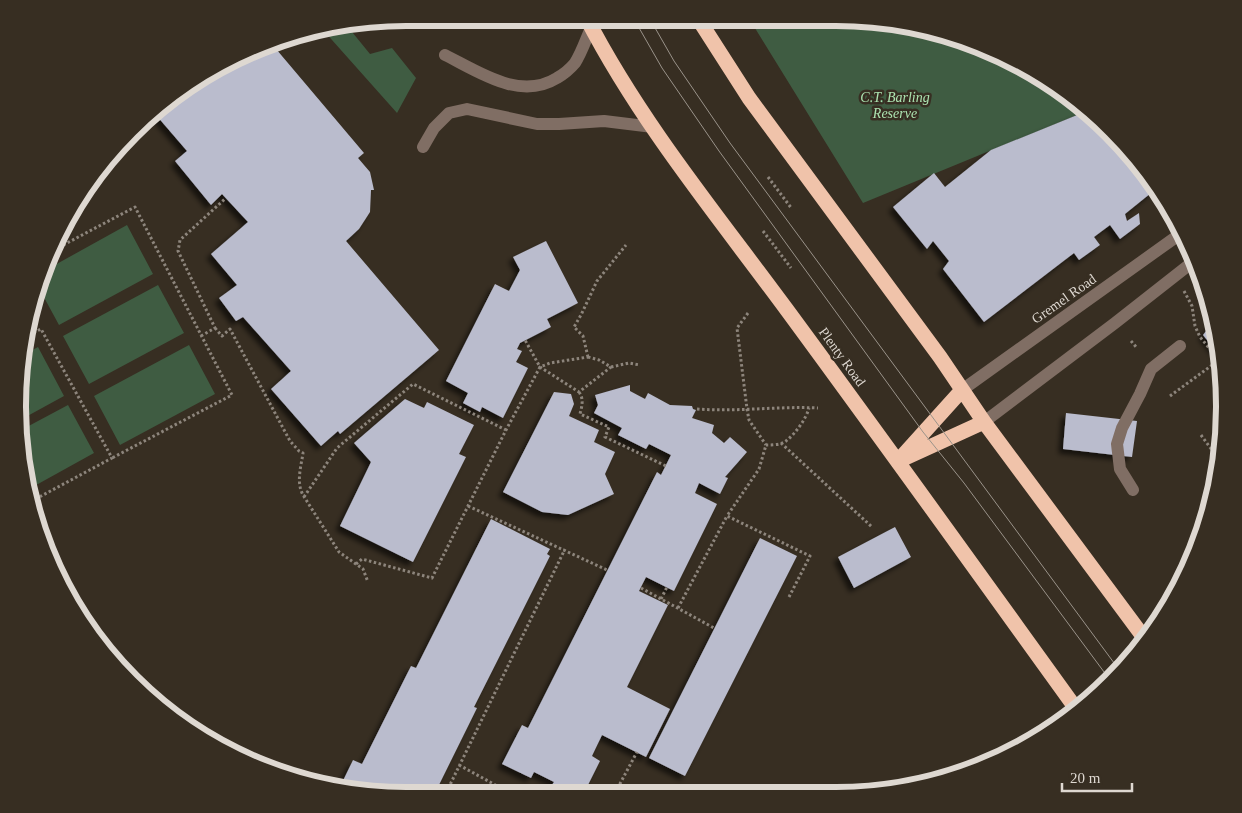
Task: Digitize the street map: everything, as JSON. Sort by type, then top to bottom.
[{"type":"highway","name":"Plenty Road","points":[[590,26],[598,41],[667,149],[898,461],[1073,703]]},
{"type":"highway","points":[[703,26],[749,98],[984,422],[1141,633]]},
{"type":"highway","points":[[898,461],[962,390]]},
{"type":"highway","points":[[898,461],[984,422]]},
{"type":"street","points":[[445,55],[504,84],[538,86],[558,77],[574,64],[582,50],[588,26]]},
{"type":"street","points":[[423,147],[434,128],[449,113],[467,109],[537,124],[592,121],[653,127]]},
{"type":"street","name":"Gremel Road","points":[[962,390],[1176,237]]},
{"type":"street","points":[[984,422],[1189,265]]},
{"type":"street","points":[[1133,490],[1120,469],[1117,444],[1122,428],[1151,368],[1180,346]]},
{"type":"path","points":[[768,177],[792,209]]},
{"type":"path","points":[[226,198],[180,240],[178,251],[215,328],[222,336],[230,328],[290,441],[303,453],[299,488],[304,497],[339,552],[363,569],[368,582]]},
{"type":"path","points":[[38,498],[232,395],[135,207],[62,246]]},
{"type":"path","points":[[763,231],[791,268]]},
{"type":"path","points":[[588,358],[583,336],[574,327],[582,315],[597,282],[626,245]]},
{"type":"path","points":[[1176,275],[1192,306],[1195,326],[1211,350]]},
{"type":"path","points":[[748,313],[737,328],[747,409],[749,420],[766,446]]},
{"type":"path","points":[[34,332],[41,328],[112,458]]},
{"type":"path","points":[[201,336],[215,328]]},
{"type":"path","points":[[525,340],[540,367],[579,392],[582,396],[583,404],[580,414],[609,427],[605,437],[666,466]]},
{"type":"path","points":[[1130,341],[1137,348]]},
{"type":"path","points":[[356,564],[362,559],[432,578],[506,430],[540,367],[550,363],[588,358],[599,360],[610,367]]},
{"type":"path","points":[[579,392],[610,367],[629,363],[640,365]]},
{"type":"path","points":[[1170,396],[1213,366]]},
{"type":"path","points":[[304,497],[337,448],[413,384],[506,430]]},
{"type":"path","points":[[766,446],[785,442],[807,417],[809,408]]},
{"type":"path","points":[[697,410],[731,411],[818,408]]},
{"type":"path","points":[[1201,435],[1213,451]]},
{"type":"path","points":[[781,443],[872,527]]},
{"type":"path","points":[[678,608],[727,516],[759,469],[766,446]]},
{"type":"path","points":[[468,506],[608,570]]},
{"type":"path","points":[[727,516],[810,556],[789,597]]},
{"type":"path","points":[[449,787],[565,549]]},
{"type":"path","points":[[661,599],[667,587]]},
{"type":"path","points":[[641,588],[714,628]]},
{"type":"path","points":[[619,787],[637,752]]},
{"type":"path","points":[[460,765],[499,787]]},
{"type":"green space","name":"C.T. Barling Reserve","points":[[754,26],[860,27],[934,39],[958,46],[1004,65],[1047,90],[1078,115],[863,203]]},
{"type":"green space","points":[[351,31],[370,54],[392,48],[416,78],[397,113],[328,35]]},
{"type":"green space","points":[[127,225],[153,274],[59,325],[43,295],[53,266]]},
{"type":"green space","points":[[158,285],[184,333],[89,384],[63,336]]},
{"type":"green space","points":[[189,345],[215,394],[120,445],[94,396]]},
{"type":"green space","points":[[38,347],[64,396],[26,417],[27,382],[31,351]]},
{"type":"green space","points":[[68,405],[94,453],[35,486],[27,427]]},
{"type":"building","points":[[276,49],[364,153],[358,158],[370,172],[374,190],[371,190],[370,212],[359,229],[346,241],[439,350],[340,434],[338,431],[321,446],[271,389],[291,371],[243,317],[236,321],[219,298],[237,285],[211,254],[248,222],[222,194],[211,205],[175,161],[187,151],[159,118],[195,90],[216,77],[238,65]]},
{"type":"building","points":[[1078,115],[1121,156],[1151,193],[1125,214],[1127,221],[1139,213],[1140,224],[1120,239],[1110,225],[1094,237],[1100,245],[1079,260],[1074,253],[984,322],[943,269],[949,261],[933,241],[927,249],[893,207],[934,173],[945,187],[991,150]]},
{"type":"building","points":[[546,241],[578,303],[547,319],[551,327],[520,343],[517,349],[522,351],[516,362],[528,368],[503,418],[482,407],[480,412],[463,403],[468,393],[446,381],[495,284],[509,291],[520,270],[513,257]]},
{"type":"building","points":[[1207,329],[1210,344],[1203,335]]},
{"type":"building","points":[[630,385],[630,391],[645,399],[648,393],[670,405],[692,406],[696,410],[692,418],[714,425],[712,433],[724,443],[730,437],[747,452],[725,477],[728,478],[720,494],[699,483],[695,493],[717,504],[674,591],[646,577],[639,591],[668,605],[627,687],[670,709],[646,757],[602,735],[592,756],[600,761],[587,787],[551,787],[554,782],[534,772],[531,778],[502,764],[522,725],[528,728],[657,472],[661,475],[671,455],[649,444],[646,449],[618,435],[622,428],[594,413],[598,405],[595,395]]},
{"type":"building","points":[[554,392],[571,394],[574,404],[569,416],[599,430],[594,442],[615,452],[605,474],[614,494],[568,515],[542,512],[503,492]]},
{"type":"building","points":[[405,399],[424,408],[427,402],[474,425],[459,454],[466,457],[413,562],[340,526],[371,462],[354,443]]},
{"type":"building","points":[[1066,413],[1137,421],[1132,457],[1063,449]]},
{"type":"building","points":[[491,519],[550,549],[547,554],[550,556],[474,707],[477,708],[438,787],[382,786],[343,781],[353,760],[362,764],[411,666],[416,668]]},
{"type":"building","points":[[895,527],[911,557],[854,588],[838,557]]},
{"type":"building","points":[[760,538],[797,556],[685,776],[649,758]]},
{"type":"tram line","points":[[638,26],[662,68],[719,151],[923,432],[964,483],[1105,674]]},
{"type":"tram line","points":[[654,26],[674,61],[730,143],[1115,664]]}]
